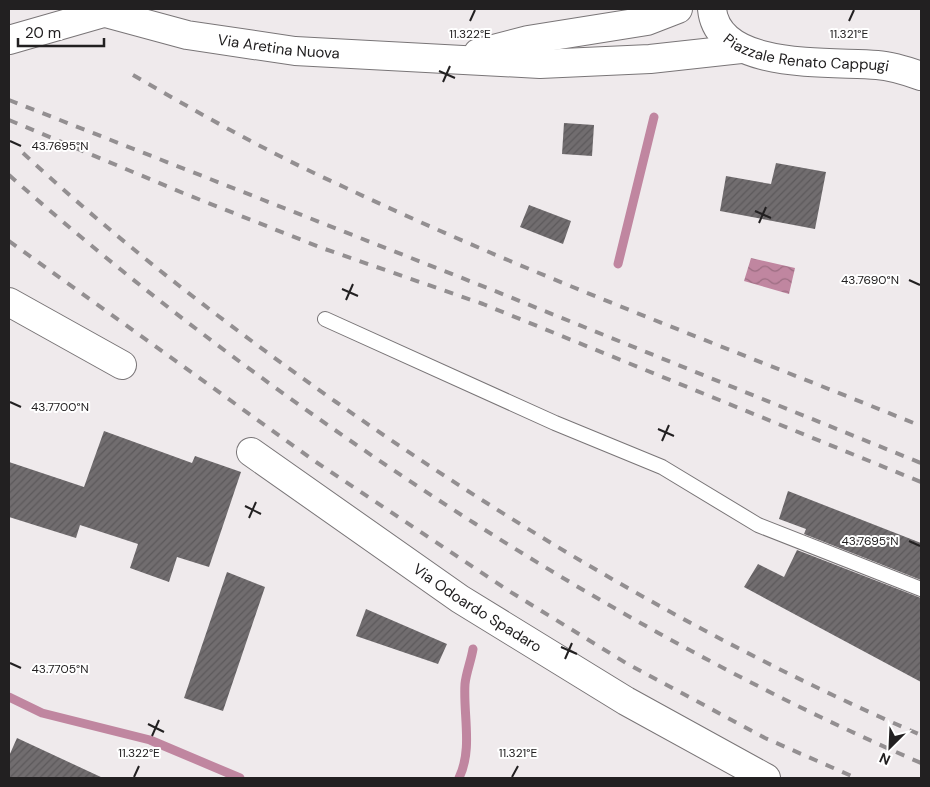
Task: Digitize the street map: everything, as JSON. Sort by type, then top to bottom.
[{"type":"main road","name":"Via Aretina Nuova","points":[[459,58],[528,40],[647,21],[678,9]]},
{"type":"main road","name":"Piazzale Renato Cappugi","points":[[712,9],[715,24],[724,37],[741,49],[784,59],[892,67],[921,76]]},
{"type":"main road","name":"Via Aretina Nuova","points":[[9,40],[97,11],[187,35],[295,52],[459,58],[506,63],[597,62],[650,59],[741,49]]},
{"type":"main road","points":[[9,302],[122,365]]},
{"type":"main road","name":"Via Odoardo Spadaro","points":[[251,452],[460,599],[626,701],[766,778]]},
{"type":"lane","points":[[325,318],[662,468],[758,525],[921,589]]},
{"type":"water","points":[[751,258],[795,268],[789,294],[744,281]]},
{"type":"building","points":[[564,123],[594,125],[592,156],[562,154]]},
{"type":"building","points":[[776,163],[826,172],[815,229],[720,211],[726,176],[771,184]]},
{"type":"building","points":[[529,205],[571,221],[563,244],[520,227]]},
{"type":"building","points":[[104,431],[192,463],[195,456],[241,472],[209,567],[177,557],[169,582],[130,568],[138,544],[80,525],[76,538],[9,517],[9,462],[84,487]]},
{"type":"building","points":[[788,491],[921,543],[921,580],[804,534],[806,529],[779,519]]},
{"type":"building","points":[[797,550],[921,598],[921,682],[744,587],[758,564],[784,577]]},
{"type":"building","points":[[227,572],[265,587],[223,711],[184,698]]},
{"type":"building","points":[[366,609],[447,644],[438,664],[356,636]]},
{"type":"building","points":[[17,738],[103,778],[9,778],[9,756]]},
{"type":"waterway","points":[[618,264],[654,117]]},
{"type":"waterway","points":[[459,778],[466,755],[465,684],[473,649]]},
{"type":"waterway","points":[[9,697],[42,713],[150,740],[240,778]]},
{"type":"railway","points":[[133,75],[263,148],[415,220],[631,311],[921,426]]},
{"type":"railway","points":[[9,100],[490,289],[921,463]]},
{"type":"railway","points":[[9,120],[183,193],[322,248],[483,304],[921,482]]},
{"type":"railway","points":[[23,153],[60,187],[175,283],[336,402],[405,450],[547,541],[694,625],[768,664],[921,735]]},
{"type":"railway","points":[[9,175],[97,251],[188,323],[329,426],[442,502],[574,585],[642,624],[780,697],[921,763]]},
{"type":"railway","points":[[9,241],[316,462],[509,591],[626,663],[765,738],[856,778]]}]
